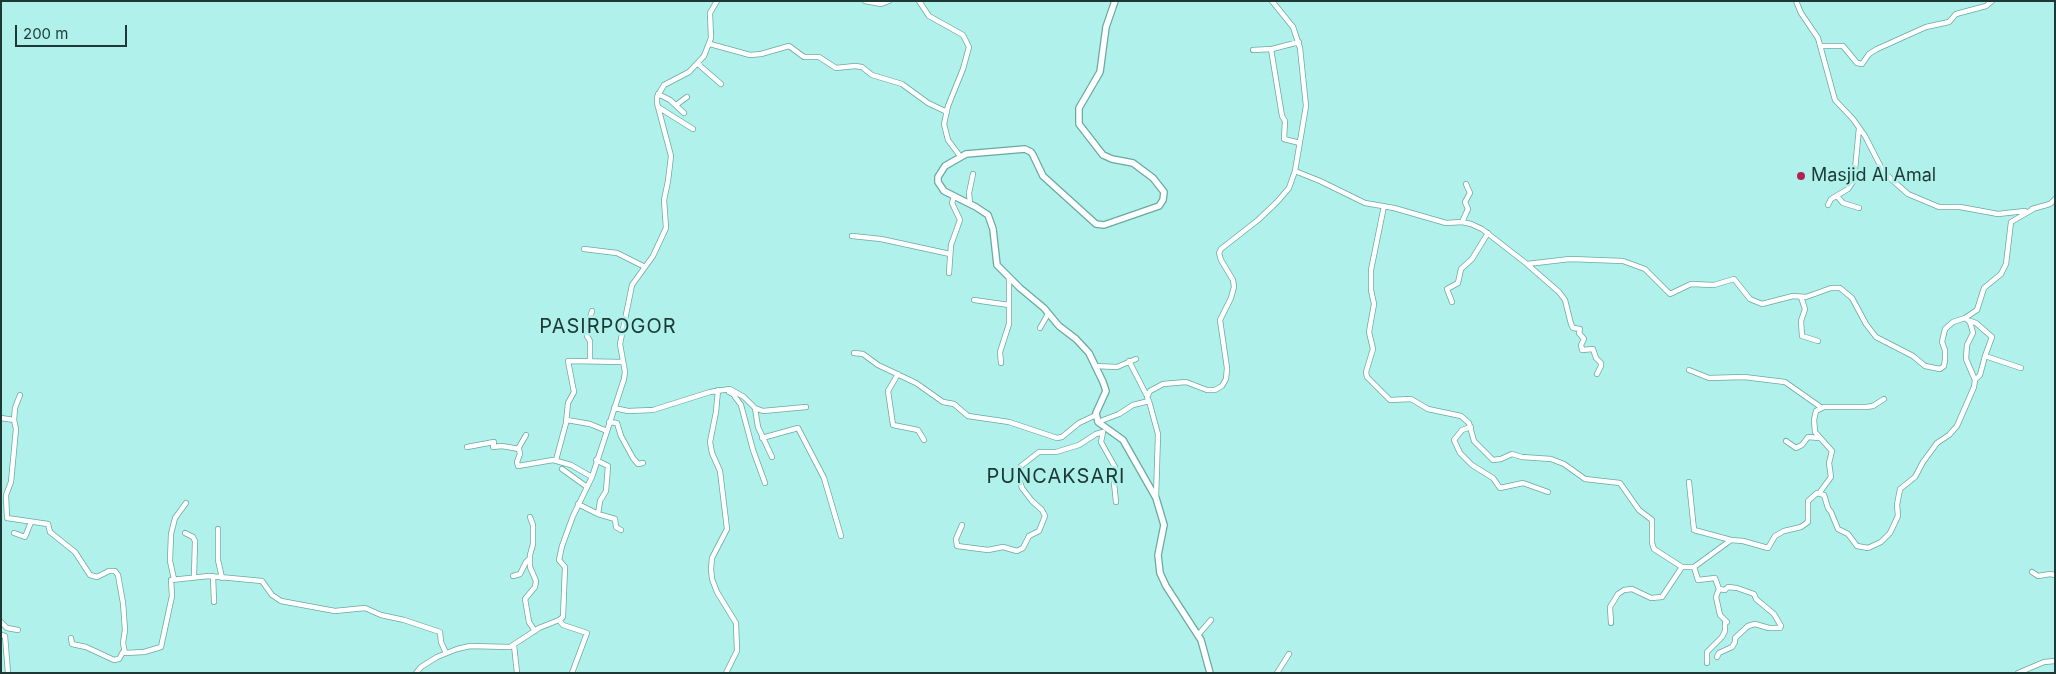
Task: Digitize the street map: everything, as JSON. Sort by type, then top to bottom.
[{"type":"main road","points":[[1115,1],[1106,27],[1100,72],[1079,108],[1078,124],[1103,155],[1112,159],[1133,163],[1153,178],[1164,192],[1163,200],[1159,206],[1100,225],[1086,215],[1043,176],[1033,155],[1028,150],[972,152],[960,156],[945,166],[938,177],[941,189],[988,215],[993,229],[996,262],[1009,277],[1083,346],[1095,366],[1106,391],[1097,419],[1104,430],[1124,440],[1156,498],[1164,525],[1158,555],[1160,573],[1166,586],[1204,646],[1210,673]]},
{"type":"street","points":[[416,673],[421,667],[446,653],[466,647],[505,647],[514,645],[535,631],[563,617],[565,567],[559,560],[562,546],[578,504],[592,477],[624,379],[620,344],[634,281],[645,267],[666,228],[664,200],[672,160],[658,107],[658,94],[666,83],[688,73],[698,64],[710,44],[709,16],[717,1]]},
{"type":"street","points":[[865,1],[881,4],[889,1]]},
{"type":"street","points":[[919,1],[929,16],[960,32],[967,39],[969,47],[944,124],[948,140],[960,156]]},
{"type":"street","points":[[854,353],[863,354],[878,365],[916,383],[943,402],[954,404],[968,416],[1009,422],[1054,437],[1062,436],[1079,423],[1119,414],[1133,405],[1148,399],[1152,389],[1169,383],[1190,383],[1207,390],[1218,389],[1223,385],[1228,368],[1220,320],[1232,298],[1234,288],[1219,253],[1258,220],[1289,188],[1295,171],[1306,116],[1306,98],[1299,42],[1287,18],[1272,1]]},
{"type":"street","points":[[1796,1],[1801,13],[1818,38],[1835,100],[1865,136],[1882,169],[1901,188],[1939,207],[1998,214],[2016,213],[2050,204],[2055,199]]},
{"type":"street","points":[[1821,46],[1843,46],[1857,63],[1862,64],[1876,49],[1926,28],[1949,22],[1956,14],[1986,6],[1992,1]]},
{"type":"street","points":[[1253,50],[1270,49],[1299,42]]},
{"type":"street","points":[[710,44],[723,50],[750,56],[788,46],[804,57],[818,57],[836,68],[862,67],[872,75],[909,88],[928,103],[947,112]]},
{"type":"street","points":[[1270,49],[1282,116],[1285,121],[1284,138],[1287,141],[1300,143]]},
{"type":"street","points":[[698,64],[721,84]]},
{"type":"street","points":[[658,94],[676,105],[684,113]]},
{"type":"street","points":[[676,105],[687,97]]},
{"type":"street","points":[[658,107],[692,129]]},
{"type":"street","points":[[1828,205],[1831,199],[1848,189],[1854,180],[1859,128]]},
{"type":"street","points":[[1295,171],[1360,201],[1436,221],[1471,224],[1488,233],[1559,292],[1565,300],[1570,324],[1573,328],[1580,329],[1579,333],[1584,339],[1582,349],[1593,349],[1596,358],[1601,363],[1596,374]]},
{"type":"street","points":[[970,204],[969,193],[973,174]]},
{"type":"street","points":[[1462,222],[1468,209],[1465,202],[1470,192],[1466,184]]},
{"type":"street","points":[[1837,196],[1843,202],[1859,208]]},
{"type":"street","points":[[949,273],[951,245],[960,220],[952,203],[954,197]]},
{"type":"street","points":[[1384,206],[1371,270],[1370,290],[1374,304],[1369,332],[1373,349],[1366,376],[1390,400],[1410,399],[1428,409],[1457,414],[1468,421],[1474,441],[1493,460],[1512,454],[1522,457],[1552,459],[1564,464],[1585,479],[1620,483],[1639,510],[1652,520],[1652,543],[1654,549],[1682,567],[1694,567],[1731,540]]},
{"type":"street","points":[[1968,320],[1977,310],[1984,288],[2004,269],[2008,260],[2011,222],[2035,208]]},
{"type":"street","points":[[1452,302],[1447,289],[1458,283],[1461,269],[1472,259],[1488,233]]},
{"type":"street","points":[[852,236],[936,249],[950,254]]},
{"type":"street","points":[[584,249],[617,253],[645,267]]},
{"type":"street","points":[[1527,264],[1570,259],[1623,261],[1645,269],[1670,294],[1691,284],[1714,285],[1734,279],[1750,299],[1760,304],[1793,296],[1812,296],[1831,288],[1843,289],[1852,298],[1874,336],[1912,356],[1925,366],[1938,369],[1942,368],[1945,360],[1945,350],[1942,342],[1943,332],[1950,324],[1957,320],[1968,320],[1992,336],[1992,342],[1985,356],[1980,375],[1975,380]]},
{"type":"street","points":[[1001,363],[1000,352],[1009,324],[1009,277]]},
{"type":"street","points":[[1801,297],[1805,309],[1801,321],[1802,336],[1818,341]]},
{"type":"street","points":[[974,300],[1009,305]]},
{"type":"street","points":[[590,361],[590,342],[587,336],[587,328],[592,311]]},
{"type":"street","points":[[1040,328],[1048,314]]},
{"type":"street","points":[[1820,492],[1824,494],[1836,527],[1841,532],[1848,534],[1857,546],[1868,548],[1881,542],[1890,533],[1898,516],[1897,505],[1900,489],[1916,477],[1923,462],[1937,443],[1949,435],[1957,426],[1974,387],[1975,380],[1966,359],[1966,345],[1973,333],[1968,320]]},
{"type":"street","points":[[1985,356],[2021,368]]},
{"type":"street","points":[[1095,366],[1117,367],[1136,359]]},
{"type":"street","points":[[556,460],[566,420],[568,403],[574,392],[568,361],[623,362]]},
{"type":"street","points":[[1129,361],[1148,399],[1158,434],[1156,498]]},
{"type":"street","points":[[1689,370],[1708,378],[1744,377],[1785,382],[1822,408]]},
{"type":"street","points":[[898,374],[888,391],[893,425],[918,430],[924,440]]},
{"type":"street","points":[[614,408],[628,411],[653,410],[687,398],[721,390],[736,392],[755,408],[763,411],[806,407]]},
{"type":"street","points":[[721,390],[734,394],[741,405],[753,450],[766,483]]},
{"type":"street","points":[[721,390],[710,442],[720,471],[727,529],[712,558],[711,569],[712,579],[717,592],[736,623],[736,651],[726,673]]},
{"type":"street","points":[[20,395],[15,408],[16,442],[11,482],[6,495],[7,518],[48,524],[50,532],[74,552],[90,575],[97,576],[109,571],[115,571],[118,575],[124,609],[125,632],[123,652],[119,659],[114,660],[86,647],[72,644],[71,638]]},
{"type":"street","points":[[1689,482],[1694,530],[1768,548],[1775,536],[1784,530],[1801,527],[1808,522],[1808,502],[1813,495],[1820,492],[1831,477],[1829,459],[1832,452],[1829,445],[1815,432],[1814,420],[1816,412],[1822,408],[1873,406],[1884,399]]},
{"type":"street","points":[[755,408],[756,419],[762,438],[772,458]]},
{"type":"street","points":[[1,418],[14,420]]},
{"type":"street","points":[[566,420],[590,424],[607,431]]},
{"type":"street","points":[[610,422],[617,423],[621,436],[633,458],[638,464],[643,463]]},
{"type":"street","points":[[1471,427],[1462,430],[1454,440],[1460,453],[1470,464],[1493,478],[1500,488],[1524,483],[1548,492]]},
{"type":"street","points":[[762,438],[798,428],[824,478],[835,509],[841,536]]},
{"type":"street","points":[[1104,430],[1101,442],[1115,468],[1116,502]]},
{"type":"street","points":[[962,525],[956,539],[957,546],[988,550],[1002,547],[1017,551],[1023,548],[1029,536],[1039,531],[1044,516],[1042,510],[1032,502],[1022,488],[1018,476],[1020,466],[1039,452],[1056,452],[1079,446],[1104,430]]},
{"type":"street","points":[[526,435],[518,449],[520,454],[517,462],[519,466],[556,460],[571,465],[592,477]]},
{"type":"street","points":[[1786,441],[1796,448],[1802,445],[1808,437],[1821,438]]},
{"type":"street","points":[[467,447],[494,442],[494,447],[502,446],[518,449]]},
{"type":"street","points":[[596,460],[608,466],[606,491],[600,501],[598,514]]},
{"type":"street","points":[[562,469],[587,487]]},
{"type":"street","points":[[174,579],[170,561],[171,534],[175,518],[186,503]]},
{"type":"street","points":[[578,504],[598,514],[615,519],[616,527],[621,530]]},
{"type":"street","points":[[530,518],[533,525],[533,544],[530,568],[536,584],[525,599],[529,622],[535,631]]},
{"type":"street","points":[[14,533],[25,536],[31,522]]},
{"type":"street","points":[[218,530],[218,560],[222,578]]},
{"type":"street","points":[[185,533],[195,540],[194,577]]},
{"type":"street","points":[[513,576],[520,574],[530,558]]},
{"type":"street","points":[[1611,623],[1610,607],[1618,594],[1624,590],[1632,589],[1651,598],[1662,597],[1682,567]]},
{"type":"street","points":[[1694,567],[1697,579],[1714,577],[1719,589],[1716,597],[1720,616],[1727,622],[1725,623],[1725,631],[1722,637],[1707,652],[1708,663]]},
{"type":"street","points":[[2032,572],[2038,576],[2050,574],[2055,576]]},
{"type":"street","points":[[123,652],[144,652],[161,647],[172,596],[170,582],[174,579],[213,576],[262,581],[272,595],[281,602],[335,611],[364,608],[381,615],[397,618],[441,633],[441,640],[446,653]]},
{"type":"street","points":[[213,576],[214,602]]},
{"type":"street","points":[[1717,657],[1719,653],[1732,647],[1735,638],[1748,626],[1756,624],[1769,628],[1780,628],[1774,614],[1753,594],[1728,586],[1725,590],[1719,589]]},
{"type":"street","points":[[559,620],[563,625],[587,633],[572,673]]},
{"type":"street","points":[[1198,635],[1211,620]]},
{"type":"street","points":[[1,622],[7,628],[18,630]]},
{"type":"street","points":[[1,635],[5,636],[8,673]]},
{"type":"street","points":[[514,645],[517,673]]},
{"type":"street","points":[[1277,673],[1289,654]]},
{"type":"street","points":[[2018,673],[2044,662],[2055,661]]},
{"type":"place","name":"Masjid Al Amal","points":[[1801,176]]},
{"type":"district","name":"PASIRPOGOR","points":[[608,327]]},
{"type":"district","name":"PUNCAKSARI","points":[[1056,477]]}]
